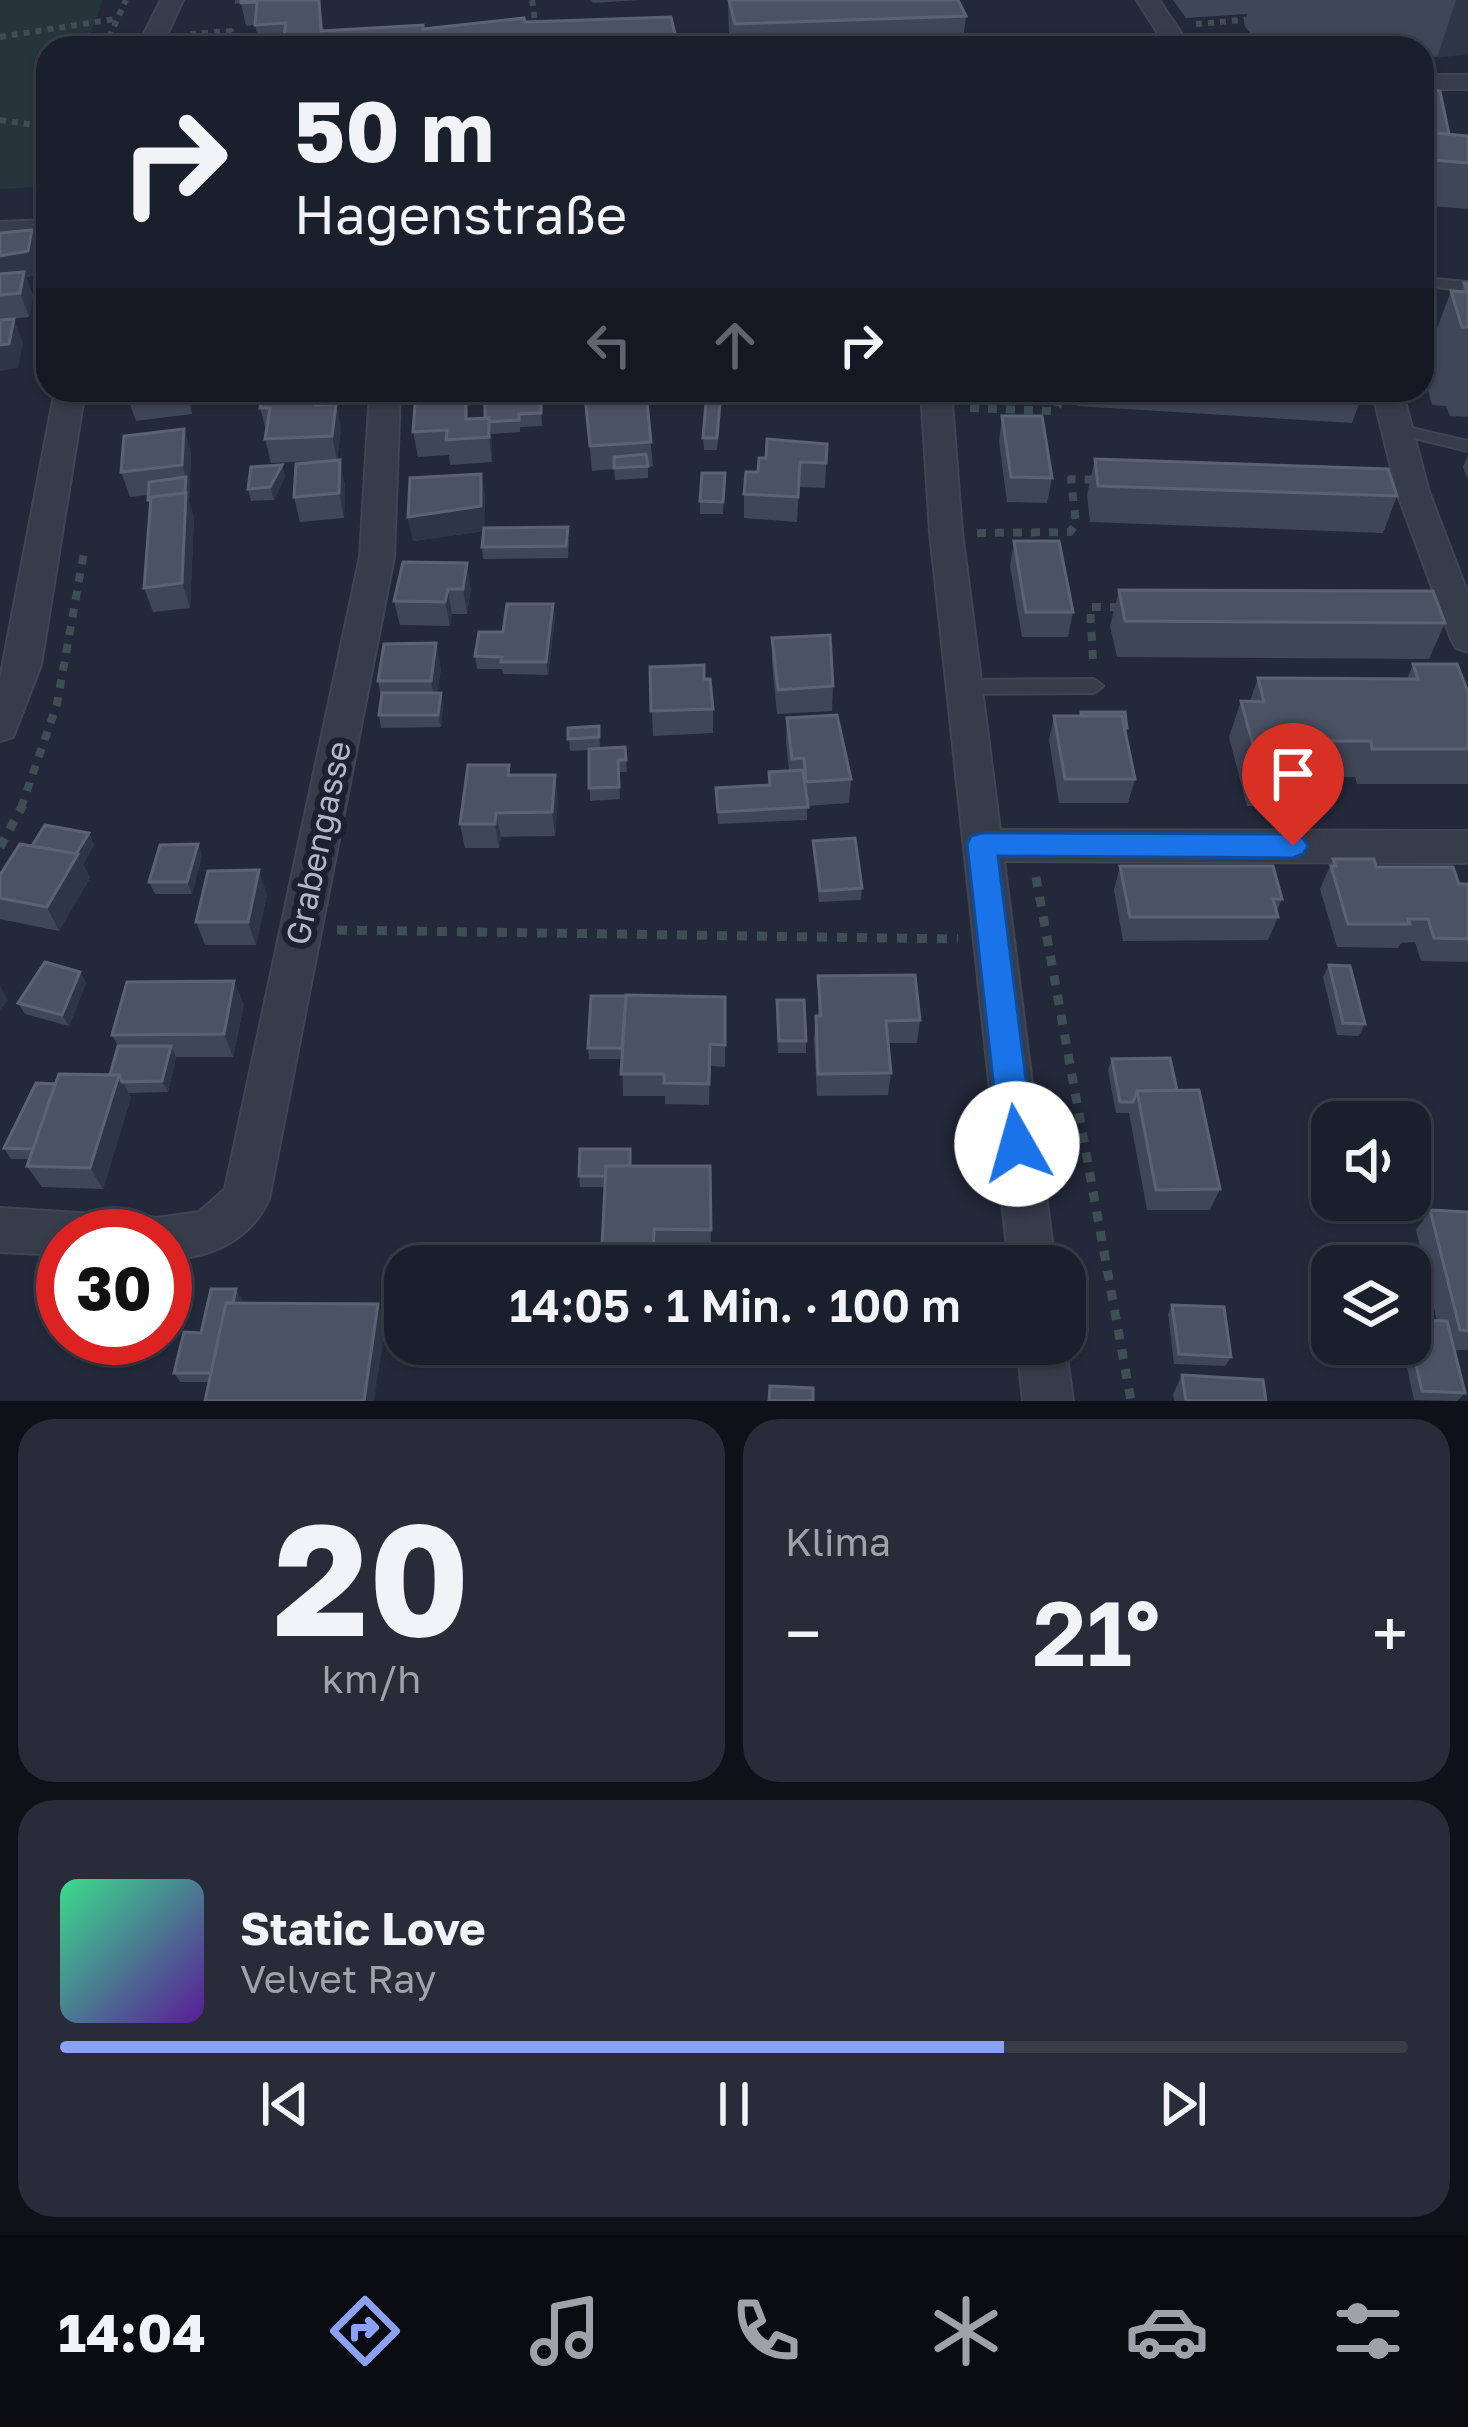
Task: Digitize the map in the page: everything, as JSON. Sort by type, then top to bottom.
[{"type":"street","points":[[154,36],[172,0]]},
{"type":"street","points":[[1148,0],[1171,36]]},
{"type":"street","points":[[1434,82],[1468,82]]},
{"type":"street","points":[[0,230],[36,228]]},
{"type":"street","points":[[0,727],[23,665],[68,402]]},
{"type":"street","name":"Grabengasse","points":[[192,1238],[223,1227],[246,1199],[377,556],[384,402]]},
{"type":"street","points":[[936,402],[946,532],[1029,1245]]},
{"type":"street","points":[[1390,402],[1394,429],[1468,639]]},
{"type":"street","points":[[982,844],[1468,847]]},
{"type":"street","points":[[0,1230],[36,1231]]},
{"type":"street","points":[[1044,1365],[1048,1401]]},
{"type":"lane","points":[[1434,283],[1468,286]]},
{"type":"lane","points":[[1394,429],[1468,446]]},
{"type":"lane","points":[[964,687],[1094,686]]},
{"type":"path","points":[[109,36],[125,0]]},
{"type":"path","points":[[532,0],[536,31],[556,28]]},
{"type":"path","points":[[954,16],[963,36]]},
{"type":"path","points":[[1165,26],[1273,18]]},
{"type":"path","points":[[0,37],[115,19]]},
{"type":"path","points":[[199,36],[231,32],[230,36]]},
{"type":"path","points":[[0,120],[36,125]]},
{"type":"path","points":[[967,402],[1043,412],[1058,402]]},
{"type":"path","points":[[946,532],[1070,532],[1076,524],[1071,479],[1116,481]]},
{"type":"path","points":[[1094,686],[1090,607],[1136,607]]},
{"type":"path","points":[[1030,845],[1132,1401]]},
{"type":"path","points":[[299,929],[992,940]]},
{"type":"shaded area","points":[[0,0],[103,0],[90,36],[36,36],[36,187],[0,189]]},
{"type":"building","points":[[241,0],[319,0],[321,31],[423,25],[423,29],[524,18],[525,22],[671,17],[675,36],[284,36],[286,23],[255,25],[257,2]]},
{"type":"building","points":[[729,0],[958,0],[966,16],[735,24]]},
{"type":"building","points":[[1434,90],[1440,91],[1449,134],[1434,133]]},
{"type":"building","points":[[1434,133],[1468,136],[1468,163],[1434,160]]},
{"type":"building","points":[[32,230],[28,251],[0,256],[0,233]]},
{"type":"building","points":[[24,272],[20,293],[0,295],[0,274]]},
{"type":"building","points":[[1464,283],[1468,283],[1468,327],[1462,327],[1451,291],[1467,292]]},
{"type":"building","points":[[14,319],[9,344],[0,345],[0,320]]},
{"type":"building","points":[[261,402],[336,404],[332,436],[265,439],[270,408],[260,408]]},
{"type":"building","points":[[466,402],[466,419],[489,418],[489,437],[446,440],[447,430],[413,432],[415,404]]},
{"type":"building","points":[[541,402],[541,413],[489,422],[485,403]]},
{"type":"building","points":[[586,402],[647,402],[651,442],[590,446]]},
{"type":"building","points":[[706,402],[720,403],[717,438],[703,438]]},
{"type":"building","points":[[1002,416],[1042,416],[1052,478],[1011,477]]},
{"type":"building","points":[[184,429],[182,465],[121,472],[124,436]]},
{"type":"building","points":[[767,439],[827,444],[826,463],[800,462],[798,497],[744,494],[746,472],[758,472],[759,458],[766,458]]},
{"type":"building","points":[[646,454],[648,466],[614,468],[614,457]]},
{"type":"building","points":[[1095,459],[1388,469],[1397,496],[1098,486]]},
{"type":"building","points":[[340,460],[339,493],[294,497],[296,464]]},
{"type":"building","points":[[282,465],[270,487],[248,489],[251,467]]},
{"type":"building","points":[[702,473],[725,473],[723,502],[700,501]]},
{"type":"building","points":[[481,474],[481,506],[408,517],[410,478]]},
{"type":"building","points":[[186,477],[185,493],[148,500],[149,482]]},
{"type":"building","points":[[186,493],[182,583],[144,588],[151,497]]},
{"type":"building","points":[[568,527],[566,546],[482,547],[484,528]]},
{"type":"building","points":[[1014,541],[1059,541],[1073,612],[1026,612]]},
{"type":"building","points":[[403,562],[467,563],[463,589],[448,589],[445,602],[394,601]]},
{"type":"building","points":[[1119,590],[1433,591],[1445,623],[1125,621]]},
{"type":"building","points":[[507,604],[553,604],[546,662],[501,662],[502,657],[475,656],[479,632],[503,632]]},
{"type":"building","points":[[830,635],[833,686],[778,690],[772,638]]},
{"type":"building","points":[[436,643],[431,681],[378,681],[384,644]]},
{"type":"building","points":[[1413,664],[1457,664],[1468,692],[1468,749],[1372,749],[1371,741],[1294,741],[1303,771],[1260,770],[1241,701],[1264,702],[1258,678],[1418,679]]},
{"type":"building","points":[[704,665],[713,709],[651,711],[650,667]]},
{"type":"building","points":[[382,693],[441,693],[438,715],[379,715]]},
{"type":"building","points":[[1081,712],[1125,712],[1127,728],[1122,716],[1081,716]]},
{"type":"building","points":[[837,715],[851,779],[806,782],[804,758],[792,759],[787,718]]},
{"type":"building","points":[[1054,716],[1122,716],[1135,779],[1065,779]]},
{"type":"building","points":[[599,726],[599,737],[568,739],[568,728]]},
{"type":"building","points":[[625,747],[626,760],[618,760],[619,787],[589,788],[589,749]]},
{"type":"building","points":[[468,765],[509,765],[508,775],[555,775],[552,812],[496,813],[495,824],[460,824]]},
{"type":"building","points":[[803,770],[808,807],[718,812],[716,788],[770,785],[769,772]]},
{"type":"building","points":[[45,825],[89,833],[76,854],[32,846]]},
{"type":"building","points":[[855,838],[862,888],[820,891],[813,841]]},
{"type":"building","points":[[20,844],[78,854],[47,907],[0,898],[0,875]]},
{"type":"building","points":[[198,844],[187,882],[149,882],[160,845]]},
{"type":"building","points":[[1333,859],[1374,859],[1376,867],[1453,867],[1459,884],[1468,884],[1468,939],[1434,938],[1428,919],[1408,919],[1410,924],[1348,924]]},
{"type":"building","points":[[1120,866],[1273,866],[1282,899],[1273,899],[1278,917],[1130,917]]},
{"type":"building","points":[[259,870],[248,922],[196,922],[208,871]]},
{"type":"building","points":[[45,962],[80,972],[62,1015],[18,1003]]},
{"type":"building","points":[[1329,965],[1350,966],[1365,1024],[1343,1023]]},
{"type":"building","points":[[915,975],[920,1020],[886,1021],[891,1073],[818,1074],[818,976]]},
{"type":"building","points":[[234,981],[224,1034],[112,1035],[127,982]]},
{"type":"building","points":[[626,995],[725,997],[725,1045],[710,1044],[709,1084],[664,1083],[664,1074],[621,1074]]},
{"type":"building","points":[[591,996],[626,996],[622,1048],[588,1048]]},
{"type":"building","points":[[777,1000],[804,1000],[806,1041],[779,1041]]},
{"type":"building","points":[[118,1046],[171,1046],[162,1081],[122,1082],[119,1075],[110,1075]]},
{"type":"building","points":[[1170,1058],[1177,1090],[1137,1091],[1133,1102],[1120,1102],[1112,1059]]},
{"type":"building","points":[[59,1074],[119,1075],[90,1168],[27,1166]]},
{"type":"building","points":[[36,1083],[55,1084],[33,1149],[4,1148]]},
{"type":"building","points":[[1199,1090],[1220,1189],[1156,1190],[1137,1091]]},
{"type":"building","points":[[580,1149],[630,1149],[630,1166],[606,1166],[606,1176],[579,1176]]},
{"type":"building","points":[[606,1166],[710,1166],[711,1230],[654,1229],[654,1245],[602,1245]]},
{"type":"building","points":[[1431,1210],[1468,1212],[1468,1331],[1460,1330]]},
{"type":"building","points":[[211,1289],[236,1289],[233,1303],[226,1303],[211,1373],[174,1373],[176,1365],[192,1365],[192,1332],[201,1333]]},
{"type":"building","points":[[226,1303],[378,1304],[364,1401],[205,1401]]},
{"type":"building","points":[[1172,1305],[1224,1307],[1231,1357],[1179,1354]]},
{"type":"building","points":[[1431,1321],[1447,1321],[1465,1393],[1422,1391],[1416,1365],[1431,1365]]},
{"type":"building","points":[[1182,1375],[1263,1380],[1266,1401],[1186,1401]]},
{"type":"building","points":[[770,1386],[813,1388],[813,1401],[769,1401]]},
{"type":"route","points":[[1017,1144],[982,844],[1293,846]]}]
